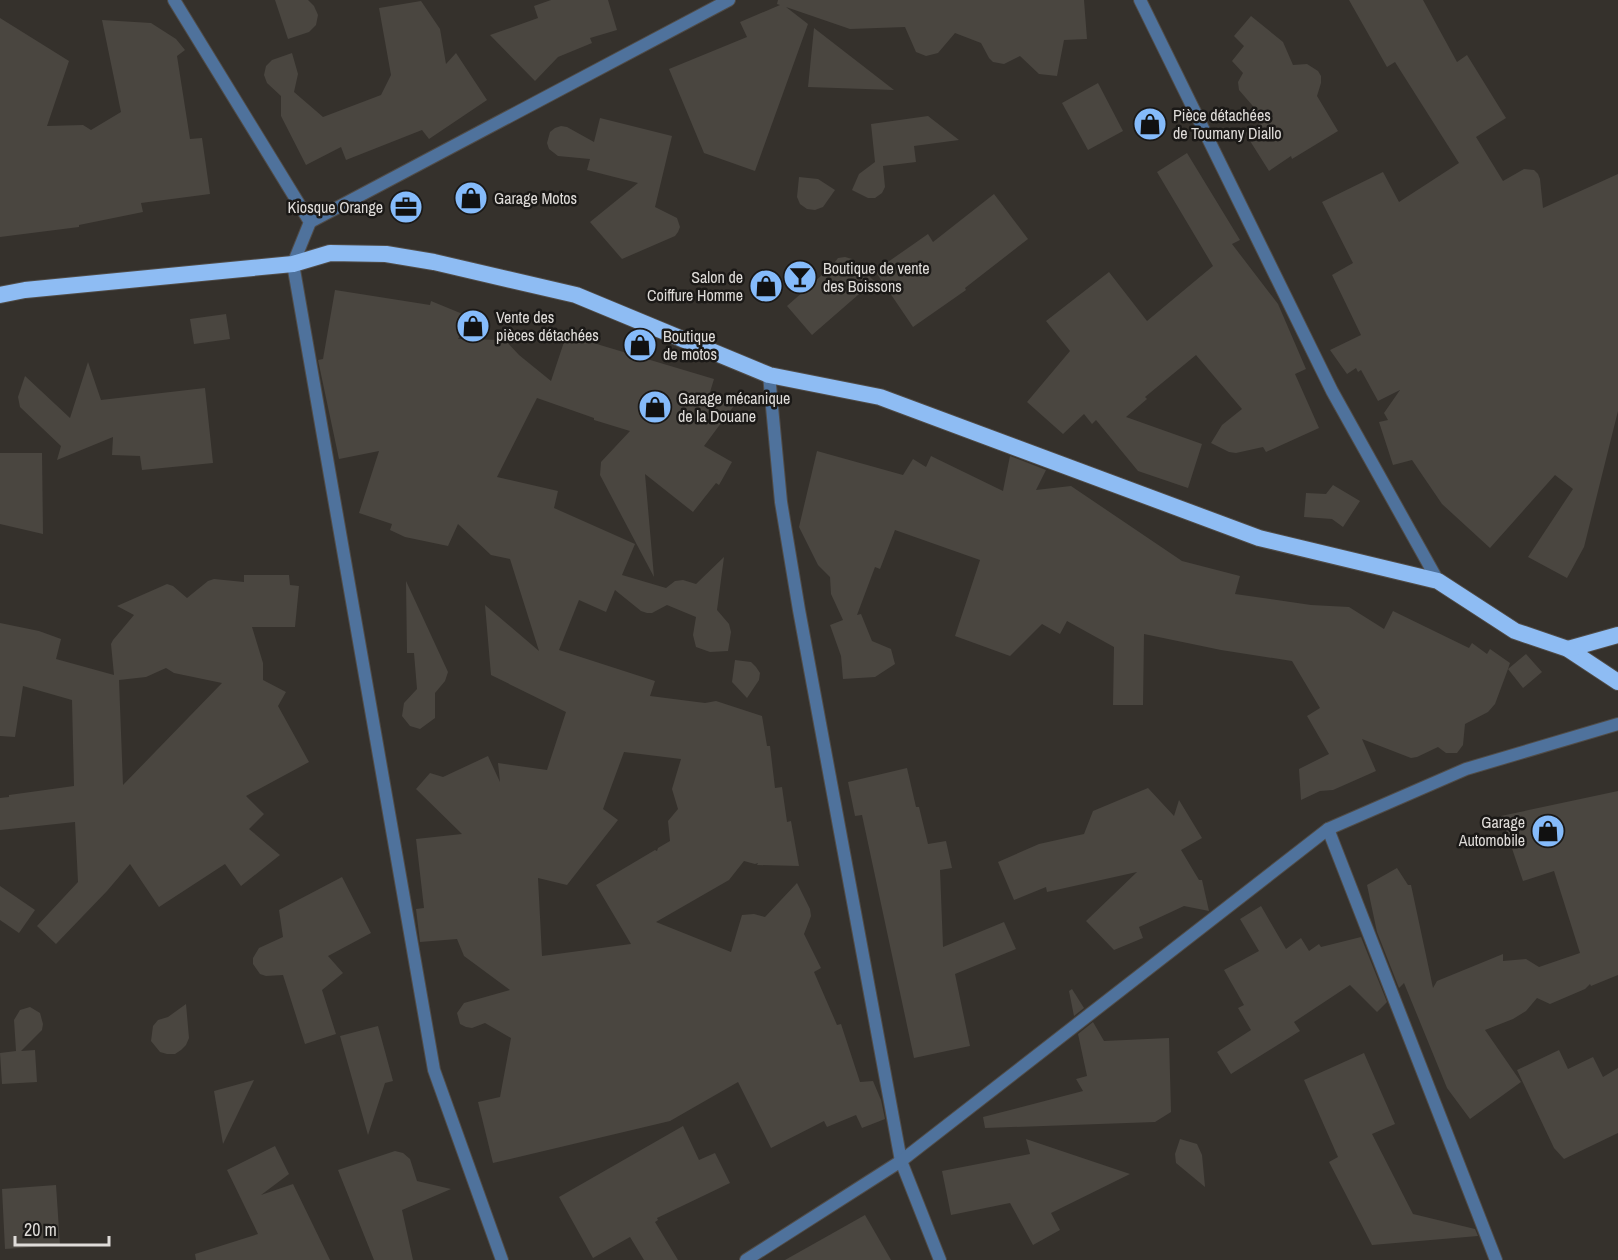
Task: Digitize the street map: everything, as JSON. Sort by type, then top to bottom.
[{"type":"highway","points":[[0,295],[25,290],[293,264],[330,253],[386,254],[434,262],[576,295],[769,375],[880,398],[1259,538],[1438,581],[1515,631],[1568,649],[1618,682]]},
{"type":"highway","points":[[1568,649],[1618,634]]},
{"type":"street","points":[[174,0],[310,222]]},
{"type":"street","points":[[502,1260],[434,1070],[293,264],[310,222],[729,0]]},
{"type":"street","points":[[1140,0],[1332,391],[1438,581]]},
{"type":"street","points":[[769,375],[781,502],[799,610],[901,1161],[940,1260]]},
{"type":"street","points":[[746,1260],[901,1161],[1328,829],[1466,769],[1618,724]]},
{"type":"street","points":[[1328,829],[1496,1260]]},
{"type":"building","points":[[275,0],[308,0],[318,15],[316,25],[309,32],[288,39]]},
{"type":"building","points":[[551,0],[608,0],[617,30],[590,38],[592,43],[558,57],[535,81],[490,35],[538,18],[534,6]]},
{"type":"building","points":[[778,0],[1084,0],[1087,39],[1064,40],[1057,76],[1039,74],[1020,56],[1004,64],[993,62],[981,43],[955,33],[938,53],[926,56],[916,52],[905,27],[850,29],[786,7],[808,24],[755,171],[704,153],[669,69],[747,37],[740,22],[780,5],[777,4]]},
{"type":"building","points":[[1349,0],[1423,0],[1457,62],[1467,55],[1506,118],[1476,137],[1503,181],[1524,169],[1534,170],[1538,174],[1543,208],[1618,174],[1618,411],[1584,547],[1567,578],[1528,557],[1573,489],[1555,475],[1490,548],[1442,504],[1412,460],[1393,465],[1379,422],[1388,420],[1384,413],[1400,390],[1378,401],[1361,370],[1358,372],[1356,368],[1347,374],[1330,350],[1361,335],[1332,275],[1353,263],[1322,202],[1383,172],[1399,202],[1459,163],[1395,62],[1387,67]]},
{"type":"building","points":[[421,1],[440,29],[446,64],[456,53],[487,100],[429,139],[422,130],[346,160],[341,147],[306,165],[281,116],[281,96],[267,83],[264,75],[266,66],[272,60],[292,53],[298,74],[294,92],[323,117],[381,95],[391,75],[379,8]]},
{"type":"building","points":[[1251,16],[1283,42],[1293,65],[1307,64],[1318,71],[1321,83],[1317,96],[1338,131],[1292,159],[1291,156],[1269,171],[1245,133],[1265,120],[1239,90],[1238,82],[1243,73],[1232,61],[1244,46],[1234,36]]},
{"type":"building","points":[[0,18],[69,61],[47,126],[83,125],[91,130],[121,112],[102,20],[151,23],[176,39],[185,50],[177,56],[190,139],[202,138],[210,194],[141,203],[143,212],[79,225],[79,227],[0,237]]},
{"type":"building","points":[[814,28],[894,90],[808,87]]},
{"type":"building","points":[[1098,83],[1123,131],[1088,150],[1062,103]]},
{"type":"building","points":[[928,116],[959,140],[914,146],[916,162],[883,166],[885,187],[882,193],[875,198],[868,198],[852,190],[859,174],[875,162],[871,124]]},
{"type":"building","points":[[600,118],[672,136],[655,207],[677,218],[680,227],[678,232],[675,236],[622,259],[590,222],[638,183],[587,170],[590,159],[558,156],[549,149],[547,143],[550,132],[561,126],[594,142]]},
{"type":"building","points":[[1187,153],[1240,240],[1232,244],[1278,304],[1306,369],[1295,374],[1319,428],[1266,452],[1263,447],[1236,453],[1229,452],[1211,443],[1222,425],[1242,409],[1196,355],[1145,397],[1147,399],[1126,417],[1202,444],[1188,488],[1138,471],[1096,420],[1092,424],[1084,414],[1063,434],[1027,402],[1070,351],[1046,321],[1109,272],[1147,321],[1213,266],[1157,172]]},
{"type":"building","points":[[799,177],[818,179],[835,190],[823,207],[815,210],[807,209],[800,204],[797,197]]},
{"type":"building","points":[[994,194],[1028,239],[965,288],[966,290],[913,327],[875,271],[928,234],[933,242]]},
{"type":"building","points":[[838,258],[852,259],[874,281],[812,335],[787,306]]},
{"type":"building","points":[[335,290],[430,305],[431,301],[470,317],[458,339],[505,340],[519,355],[551,381],[567,333],[714,379],[707,402],[736,403],[704,446],[732,462],[719,485],[716,483],[693,512],[645,474],[654,577],[600,475],[601,462],[630,431],[537,398],[497,477],[558,491],[554,508],[635,544],[622,575],[666,588],[675,581],[683,580],[696,584],[724,557],[717,610],[729,624],[731,632],[728,651],[710,652],[696,647],[693,635],[696,617],[667,605],[652,613],[641,611],[615,590],[606,612],[579,600],[559,650],[655,681],[650,696],[705,703],[716,701],[762,716],[767,746],[770,746],[775,788],[782,787],[787,822],[791,821],[799,866],[757,865],[758,863],[744,861],[729,880],[656,922],[731,952],[742,915],[754,914],[765,917],[797,883],[810,909],[811,916],[804,934],[821,968],[814,972],[837,1025],[841,1024],[860,1082],[873,1081],[881,1100],[885,1119],[862,1128],[856,1115],[827,1127],[824,1121],[771,1148],[738,1082],[670,1121],[493,1163],[478,1102],[500,1097],[511,1038],[485,1023],[472,1028],[466,1027],[460,1024],[457,1013],[464,1003],[510,990],[464,956],[457,939],[420,942],[416,909],[424,908],[416,839],[462,834],[416,789],[430,773],[443,777],[488,756],[500,782],[498,763],[547,770],[566,712],[491,675],[485,605],[539,651],[510,559],[491,555],[458,524],[448,546],[405,537],[390,530],[392,524],[359,513],[379,451],[339,459],[318,360],[323,359]],"holes":[[[624,752],[681,759],[672,789],[678,809],[668,821],[670,841],[657,851],[655,850],[596,885],[631,944],[542,956],[538,878],[567,885],[618,820],[603,809]]]},
{"type":"building","points":[[226,314],[230,339],[194,344],[190,319]]},
{"type":"building","points":[[88,362],[101,400],[205,388],[213,463],[142,470],[140,456],[112,455],[113,437],[57,460],[61,446],[20,407],[18,397],[25,376],[70,418]]},
{"type":"building","points":[[817,451],[903,475],[913,459],[926,467],[931,456],[1003,491],[1010,456],[1046,470],[1036,490],[1071,486],[1182,561],[1240,576],[1235,594],[1311,605],[1349,607],[1384,629],[1393,611],[1469,648],[1472,643],[1487,654],[1490,649],[1510,663],[1495,704],[1488,712],[1465,724],[1463,745],[1457,753],[1446,753],[1438,747],[1411,758],[1362,739],[1376,771],[1333,790],[1320,791],[1301,800],[1299,769],[1329,754],[1307,716],[1320,708],[1292,661],[1221,650],[1144,634],[1143,705],[1113,705],[1114,647],[1067,621],[1060,634],[1042,624],[1010,656],[955,636],[980,560],[895,530],[880,569],[875,567],[857,615],[861,614],[872,641],[891,649],[895,664],[875,677],[843,679],[841,656],[830,625],[843,620],[831,594],[830,577],[818,565],[799,527]]},
{"type":"building","points":[[0,453],[42,453],[43,534],[0,524]]},
{"type":"building","points":[[1333,485],[1360,501],[1343,527],[1332,519],[1304,517],[1306,493],[1326,494]]},
{"type":"building","points":[[244,575],[289,575],[290,585],[299,586],[295,627],[252,627],[263,663],[263,680],[286,692],[278,706],[309,762],[246,796],[264,814],[249,829],[280,855],[241,886],[225,864],[159,907],[130,864],[56,944],[37,926],[78,882],[75,822],[0,830],[0,798],[74,786],[72,700],[23,686],[15,737],[0,736],[0,623],[39,631],[61,639],[56,659],[114,675],[111,644],[134,615],[117,606],[167,584],[173,586],[187,598],[208,581],[214,579],[244,582]],"holes":[[[166,668],[174,673],[222,683],[123,785],[119,680],[146,677]]]},
{"type":"building","points":[[406,581],[448,672],[445,681],[435,693],[435,718],[420,729],[410,726],[402,716],[404,703],[417,689],[414,653],[407,653]]},
{"type":"building","points":[[1526,654],[1542,672],[1523,688],[1508,669]]},
{"type":"building","points":[[735,660],[751,662],[760,673],[759,680],[747,698],[732,682]]},
{"type":"building","points":[[907,768],[928,844],[946,841],[952,868],[940,870],[943,947],[1004,922],[1016,949],[955,974],[970,1046],[914,1058],[862,815],[855,816],[848,782]]},
{"type":"building","points":[[1148,788],[1174,816],[1179,800],[1202,838],[1181,850],[1199,880],[1202,880],[1209,911],[1184,906],[1139,927],[1143,938],[1114,950],[1086,921],[1137,872],[1047,892],[1046,887],[1014,900],[998,862],[1039,844],[1084,834],[1093,811]]},
{"type":"building","points":[[1618,791],[1618,975],[1591,986],[1590,984],[1585,989],[1550,1004],[1537,998],[1526,1011],[1513,1019],[1485,1030],[1521,1082],[1470,1119],[1447,1088],[1404,983],[1399,988],[1377,932],[1367,885],[1397,868],[1408,885],[1411,885],[1433,988],[1437,981],[1503,954],[1503,961],[1526,959],[1539,967],[1580,953],[1554,871],[1523,881],[1501,816]]},
{"type":"building","points":[[342,877],[371,933],[328,956],[343,973],[322,990],[336,1034],[305,1044],[283,975],[260,974],[253,964],[253,958],[259,948],[283,937],[279,910]]},
{"type":"building","points":[[0,886],[35,910],[19,933],[0,920]]},
{"type":"building","points":[[1261,906],[1286,949],[1301,938],[1309,951],[1319,944],[1321,947],[1361,937],[1387,1002],[1377,1012],[1350,985],[1294,1022],[1300,1031],[1231,1074],[1217,1052],[1251,1030],[1238,1008],[1244,1005],[1224,970],[1259,951],[1240,919]]},
{"type":"building","points":[[1072,989],[1084,1008],[1074,1016],[1069,991]]},
{"type":"building","points":[[186,1004],[189,1038],[186,1045],[175,1054],[160,1052],[151,1041],[153,1026],[158,1020],[168,1017]]},
{"type":"building","points":[[30,1007],[40,1013],[42,1030],[21,1051],[35,1050],[37,1082],[2,1084],[0,1053],[16,1051],[14,1020],[20,1010]]},
{"type":"building","points":[[1093,1022],[1104,1041],[1169,1038],[1171,1112],[1155,1122],[985,1128],[983,1117],[1083,1091],[1076,1079],[1087,1076],[1078,1034]]},
{"type":"building","points":[[378,1026],[393,1081],[385,1083],[368,1135],[340,1036]]},
{"type":"building","points":[[1559,1050],[1568,1069],[1593,1057],[1603,1077],[1618,1068],[1618,1133],[1564,1159],[1554,1148],[1517,1070]]},
{"type":"building","points":[[1364,1053],[1395,1124],[1372,1134],[1413,1214],[1475,1229],[1478,1236],[1372,1245],[1329,1162],[1338,1157],[1304,1080]]},
{"type":"building","points":[[254,1080],[223,1144],[214,1091]]},
{"type":"building","points":[[683,1126],[699,1160],[715,1153],[730,1183],[657,1218],[655,1222],[678,1260],[644,1260],[630,1237],[593,1258],[559,1197]]},
{"type":"building","points":[[1026,1139],[1130,1174],[1051,1213],[1060,1230],[1033,1245],[1010,1203],[951,1215],[942,1171],[1030,1154]]},
{"type":"building","points":[[1180,1139],[1197,1144],[1202,1155],[1205,1187],[1176,1163],[1175,1154]]},
{"type":"building","points":[[275,1146],[289,1174],[261,1195],[293,1184],[330,1260],[196,1260],[195,1254],[258,1234],[227,1170]]},
{"type":"building","points":[[395,1151],[403,1153],[410,1159],[417,1181],[451,1189],[402,1210],[413,1260],[374,1260],[338,1170]]},
{"type":"building","points":[[56,1185],[60,1245],[5,1249],[2,1189]]},
{"type":"building","points":[[865,1215],[891,1260],[785,1260]]},
{"type":"place","name":"Pièce détachées de Toumany Diallo","points":[[1150,124]]},
{"type":"place","name":"Garage Motos","points":[[471,198]]},
{"type":"place","name":"Kiosque Orange","points":[[406,207]]},
{"type":"place","name":"Boutique de vente des Boissons","points":[[800,277]]},
{"type":"place","name":"Salon de Coiffure Homme","points":[[766,286]]},
{"type":"place","name":"Vente des pièces détachées","points":[[473,326]]},
{"type":"place","name":"Boutique de motos","points":[[640,345]]},
{"type":"place","name":"Garage mécanique de la Douane","points":[[655,407]]},
{"type":"place","name":"Garage Automobile","points":[[1548,831]]}]
